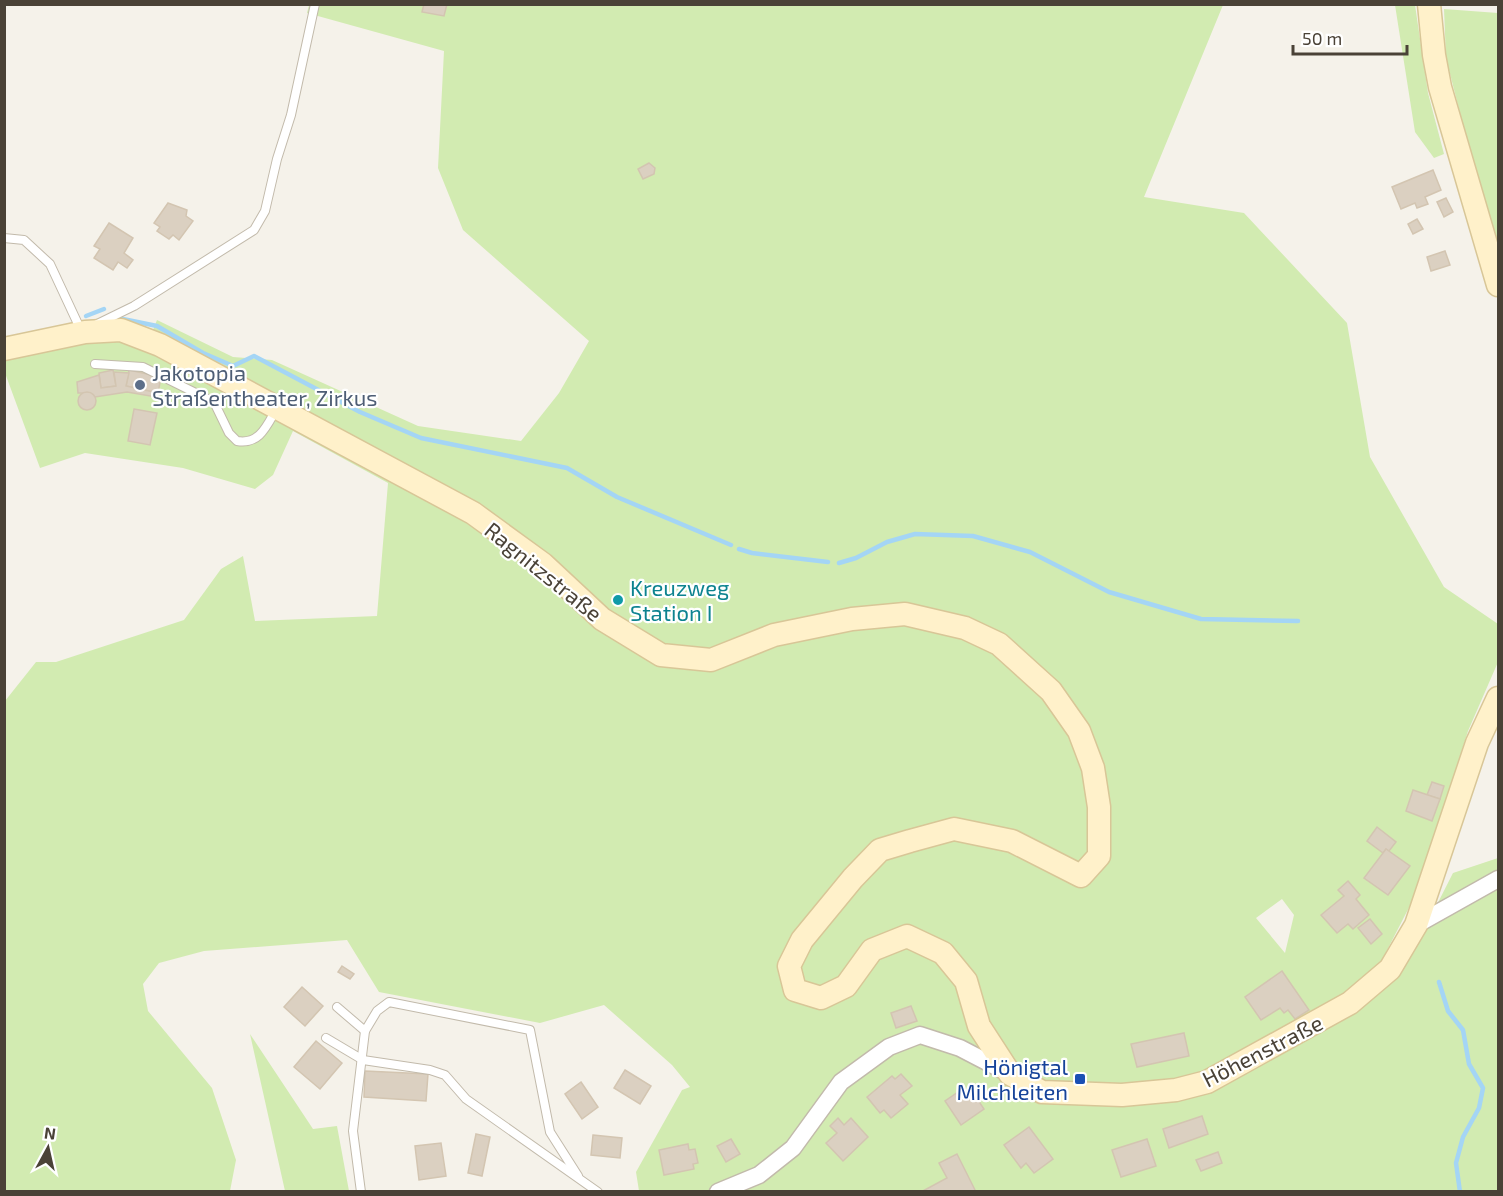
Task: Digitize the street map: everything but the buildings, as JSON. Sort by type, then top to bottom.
[{"type":"main road","points":[[1429,4],[1440,87],[1498,285]]},
{"type":"main road","name":"Ragnitzstraße","points":[[6,345],[86,332],[121,330],[160,345],[473,513],[543,564],[602,619],[661,655],[711,660],[774,635],[852,618],[905,614],[965,628],[999,644],[1042,683],[1079,730],[1092,768],[1099,807],[1099,856],[1081,876],[1012,841],[954,829],[880,850],[853,878],[802,940],[789,966],[795,990],[821,998],[846,986],[873,950],[907,936],[943,953],[966,981],[979,1026],[1010,1074]]},
{"type":"main road","name":"Höhenstraße","points":[[1010,1074],[1042,1092],[1077,1095],[1176,1090],[1207,1082],[1350,1004],[1390,969],[1416,925],[1477,743],[1498,698]]},
{"type":"street","points":[[1416,925],[1498,879]]},
{"type":"street","name":"Höhenstraße","points":[[718,1191],[759,1175],[793,1148],[841,1082],[889,1047],[920,1035],[960,1048],[1010,1074]]},
{"type":"lane","points":[[4,238],[24,240],[50,264],[78,324],[86,332],[98,322],[134,306],[254,231],[265,210],[277,159],[291,115],[315,4]]},
{"type":"lane","points":[[96,364],[143,367],[214,402],[229,433],[237,441],[254,440],[262,434],[277,408]]},
{"type":"lane","points":[[362,1191],[353,1131],[365,1031],[377,1011],[389,1002],[530,1030],[550,1132],[578,1176]]},
{"type":"lane","points":[[337,1007],[365,1031]]},
{"type":"lane","points":[[326,1038],[363,1060],[430,1070],[445,1076],[466,1099],[598,1191]]},
{"type":"green space","points":[[309,5],[1223,5],[1144,197],[1244,213],[1347,323],[1370,457],[1444,587],[1498,624],[1498,662],[1468,731],[1418,890],[1383,958],[1368,979],[1265,1040],[1212,1066],[1352,1014],[1417,944],[1453,873],[1498,858],[1498,1191],[639,1191],[636,1172],[682,1090],[690,1087],[672,1065],[604,1005],[540,1023],[379,992],[347,940],[204,951],[159,963],[143,984],[148,1011],[212,1088],[236,1160],[230,1191],[5,1191],[5,701],[36,662],[56,662],[184,620],[221,569],[243,556],[255,621],[377,616],[388,483],[293,431],[273,475],[255,489],[183,468],[85,453],[40,468],[5,373],[5,338],[153,330],[157,320],[233,357],[272,360],[418,426],[521,441],[559,393],[589,341],[463,230],[438,168],[444,51],[307,13]],"holes":[[[1282,899],[1294,915],[1285,953],[1256,918]]]},
{"type":"green space","points":[[1395,5],[1415,5],[1428,93],[1444,154],[1434,158],[1415,132]]},
{"type":"green space","points":[[1444,9],[1498,13],[1498,251],[1486,215],[1446,58]]},
{"type":"green space","points":[[250,1034],[313,1129],[337,1126],[349,1191],[285,1191]]},
{"type":"waterway","points":[[86,316],[104,309]]},
{"type":"waterway","points":[[118,318],[157,326],[203,353],[233,366],[254,356],[360,412],[421,438],[567,468],[617,497],[731,545]]},
{"type":"waterway","points":[[839,563],[856,558],[887,542],[915,534],[973,536],[1030,552],[1109,592],[1201,619],[1298,621]]},
{"type":"waterway","points":[[739,549],[752,553],[828,562]]},
{"type":"waterway","points":[[1439,982],[1448,1011],[1463,1030],[1469,1064],[1483,1088],[1479,1108],[1463,1137],[1456,1163],[1460,1192]]},
{"type":"place","name":"Jakotopia Straßentheater, Zirkus","points":[[140,385]]},
{"type":"place","name":"Kreuzweg Station I","points":[[618,600]]},
{"type":"place","name":"Hönigtal Milchleiten","points":[[1080,1079]]}]
